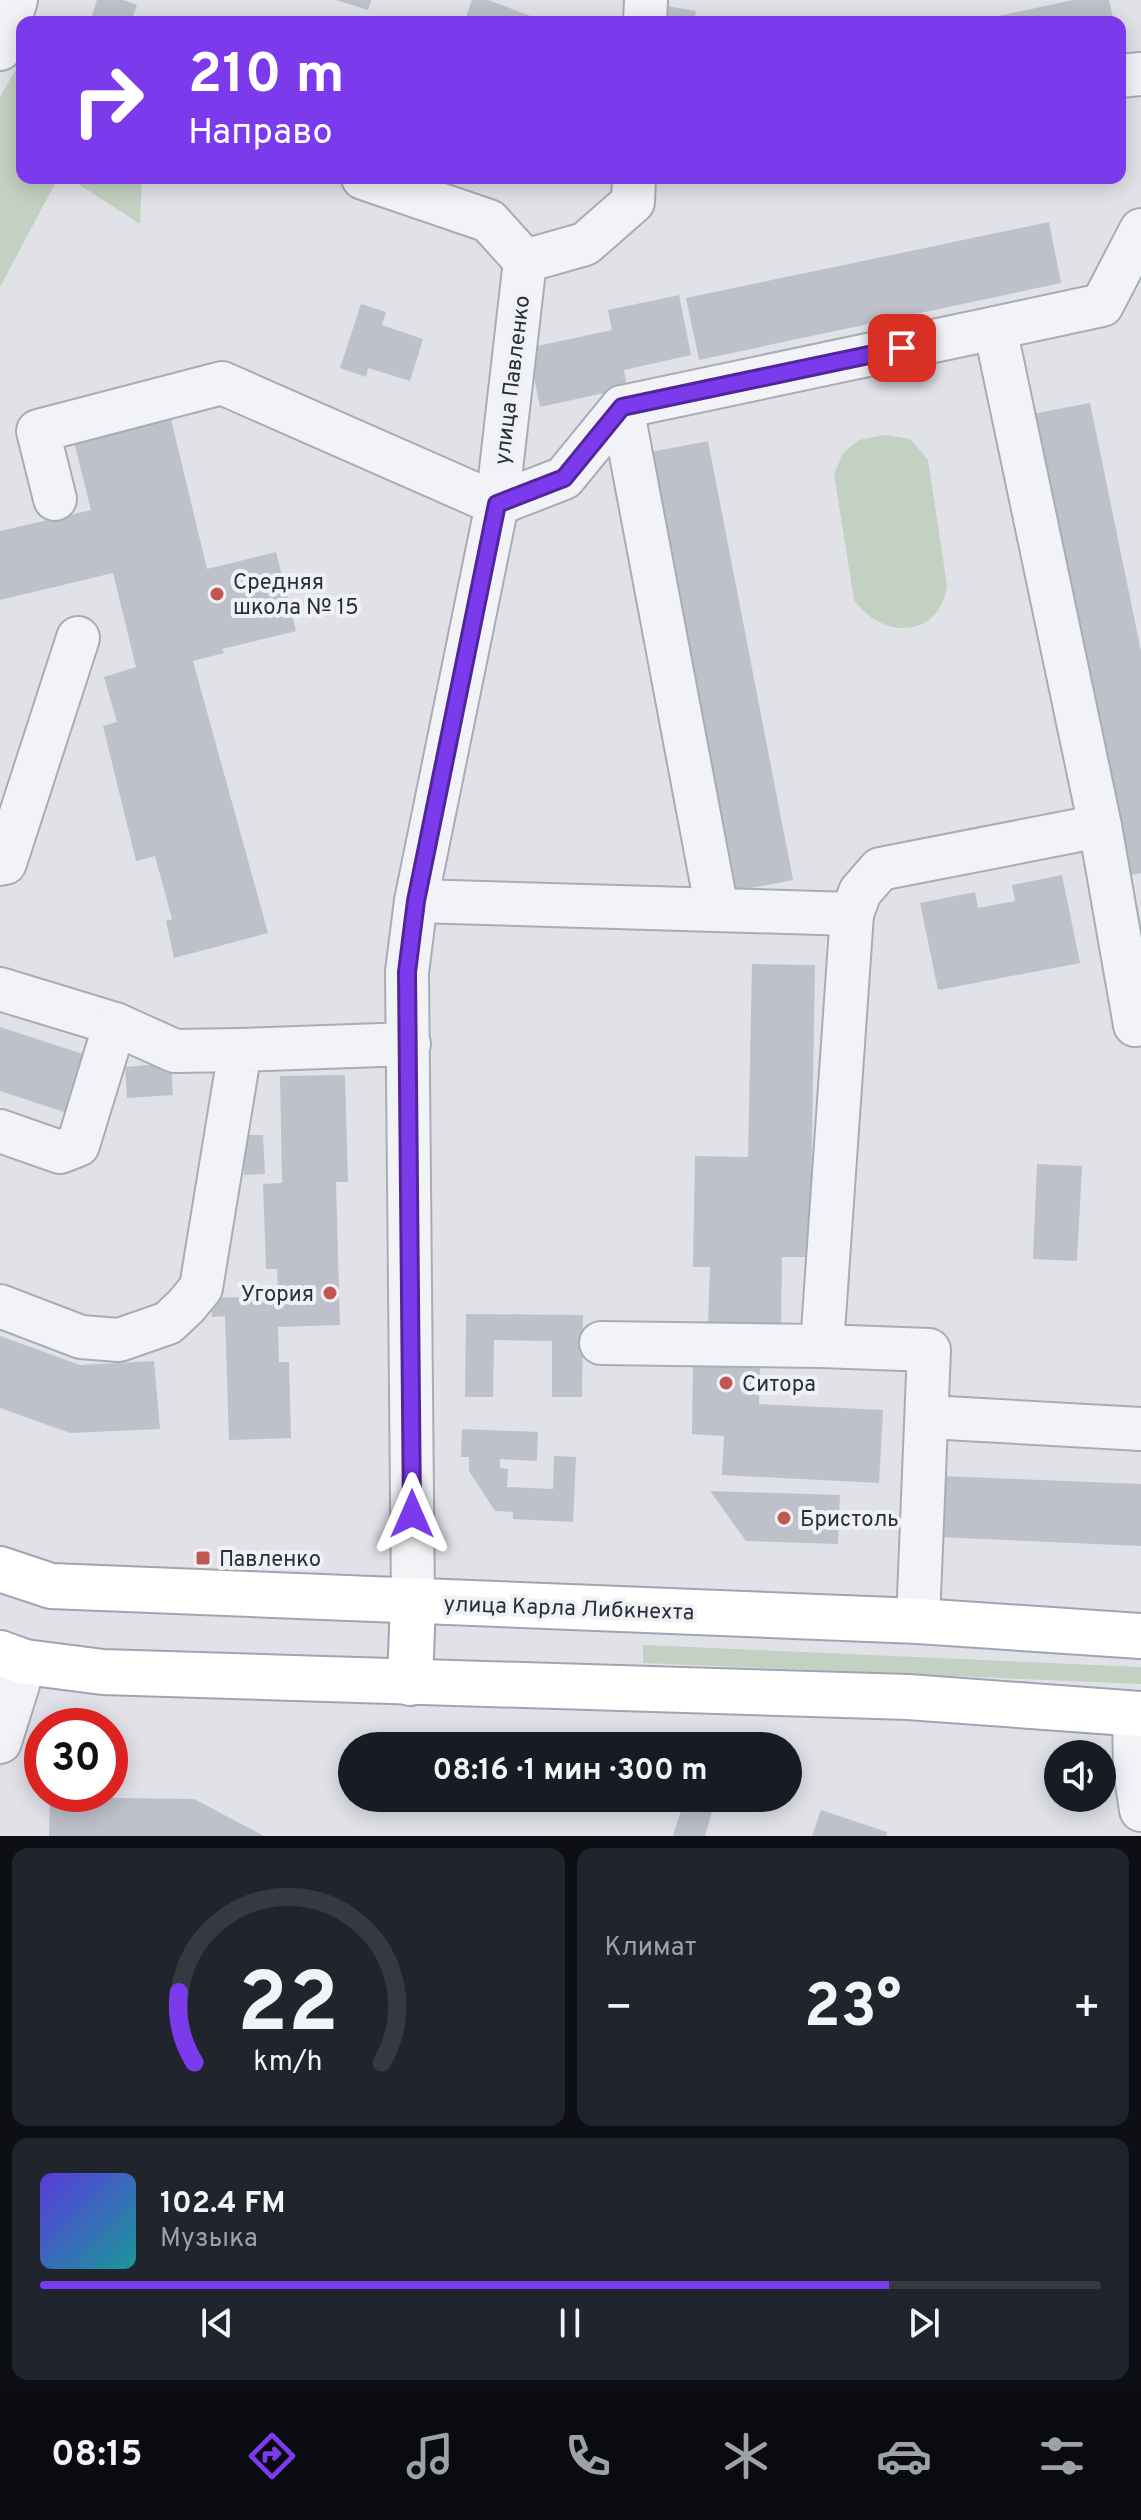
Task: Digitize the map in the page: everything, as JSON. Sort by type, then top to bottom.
[{"type":"main road","name":"улица Карла Либкнехта","points":[[0,1569],[51,1586],[918,1621],[1141,1636]]},
{"type":"main road","points":[[410,1683],[413,1601]]},
{"type":"main road","points":[[13,1657],[103,1672],[908,1697],[1137,1714]]},
{"type":"street","points":[[0,49],[16,0]]},
{"type":"street","points":[[381,184],[489,221],[525,261],[585,244],[633,202],[634,184]]},
{"type":"street","points":[[55,499],[38,431],[222,383],[497,504],[564,478],[622,407],[1102,305],[1141,230]]},
{"type":"street","name":"улица Павленко","points":[[413,1601],[407,972],[416,901],[497,504],[525,261]]},
{"type":"street","points":[[995,328],[1100,826],[1128,910],[1135,1025]]},
{"type":"street","points":[[622,407],[717,910]]},
{"type":"street","points":[[0,864],[5,863],[78,638]]},
{"type":"street","points":[[822,1346],[852,914],[860,892],[880,869],[1100,826]]},
{"type":"street","points":[[416,901],[852,914]]},
{"type":"street","points":[[0,989],[115,1024],[175,1051],[409,1044]]},
{"type":"street","points":[[0,1131],[60,1152],[78,1145],[115,1024]]},
{"type":"street","points":[[0,1306],[81,1337],[119,1340],[168,1323],[186,1306],[201,1288],[240,1050]]},
{"type":"street","points":[[601,1343],[929,1350],[918,1621]]},
{"type":"street","points":[[928,1417],[1141,1429]]},
{"type":"street","points":[[0,1742],[13,1657]]},
{"type":"street","points":[[1137,1714],[1135,1770],[1141,1810]]},
{"type":"green space","points":[[16,69],[16,184],[55,184],[0,287],[0,97]]},
{"type":"green space","points":[[78,184],[142,184],[140,224]]},
{"type":"green space","points":[[885,435],[910,439],[928,460],[947,585],[942,603],[933,616],[922,624],[908,628],[879,622],[854,600],[834,474],[843,453],[859,440]]},
{"type":"green space","points":[[643,1645],[1141,1667],[1141,1684],[643,1663]]},
{"type":"building","points":[[97,0],[123,0],[137,5],[133,16],[92,16]]},
{"type":"building","points":[[336,0],[371,0],[368,10]]},
{"type":"building","points":[[472,0],[488,0],[530,16],[466,16]]},
{"type":"building","points":[[1073,0],[1109,0],[1113,16],[998,16]]},
{"type":"building","points":[[667,6],[696,11],[695,16],[657,16]]},
{"type":"building","points":[[1049,222],[1061,283],[699,360],[686,298]]},
{"type":"building","points":[[679,295],[691,355],[624,370],[627,388],[540,407],[528,348],[612,330],[608,310]]},
{"type":"building","points":[[361,304],[386,312],[382,325],[423,339],[410,381],[368,368],[366,377],[340,368]]},
{"type":"building","points":[[1090,403],[1141,651],[1141,873],[1128,876],[1032,414]]},
{"type":"building","points":[[170,415],[207,569],[276,552],[296,631],[222,649],[224,653],[193,661],[268,933],[174,958],[166,921],[172,919],[155,856],[136,861],[103,726],[117,722],[104,677],[136,667],[113,573],[0,600],[0,531],[91,510],[73,438]]},
{"type":"building","points":[[708,441],[793,880],[736,891],[651,452]]},
{"type":"building","points":[[1062,875],[1080,963],[938,990],[920,903],[975,892],[978,908],[1015,901],[1012,885]]},
{"type":"building","points":[[752,964],[815,965],[810,1257],[782,1257],[781,1326],[708,1324],[710,1267],[693,1267],[695,1156],[748,1157]]},
{"type":"building","points":[[0,1027],[92,1057],[73,1115],[0,1091]]},
{"type":"building","points":[[171,1063],[173,1095],[127,1098],[125,1067]]},
{"type":"building","points":[[345,1075],[348,1182],[336,1182],[340,1325],[278,1327],[279,1362],[289,1362],[291,1438],[229,1440],[225,1316],[212,1317],[211,1298],[278,1296],[277,1269],[266,1269],[263,1184],[282,1183],[280,1076]]},
{"type":"building","points":[[242,1135],[263,1135],[265,1174],[244,1175]]},
{"type":"building","points":[[1037,1164],[1082,1166],[1077,1261],[1033,1259]]},
{"type":"building","points":[[466,1314],[583,1315],[582,1397],[552,1397],[552,1341],[494,1340],[493,1397],[465,1397]]},
{"type":"building","points":[[0,1336],[80,1365],[154,1361],[160,1429],[70,1433],[0,1408]]},
{"type":"building","points":[[693,1362],[760,1363],[759,1404],[883,1410],[879,1483],[722,1475],[724,1436],[692,1434]]},
{"type":"building","points":[[462,1429],[538,1432],[537,1461],[500,1459],[500,1468],[508,1469],[507,1487],[553,1489],[554,1456],[576,1457],[573,1522],[513,1519],[513,1512],[495,1511],[469,1471],[469,1457],[461,1457]]},
{"type":"building","points":[[940,1476],[1141,1484],[1141,1546],[938,1537]]},
{"type":"building","name":"Бристоль","points":[[710,1491],[840,1495],[838,1544],[746,1541]]},
{"type":"building","points":[[128,1798],[194,1799],[264,1836],[49,1836],[50,1812],[128,1812]]},
{"type":"building","points":[[821,1810],[887,1832],[886,1836],[812,1836]]},
{"type":"building","points":[[681,1812],[712,1812],[705,1836],[673,1836]]},
{"type":"place","name":"Средняя школа № 15","points":[[217,594]]},
{"type":"place","name":"Угория","points":[[330,1293]]},
{"type":"place","name":"Ситора","points":[[726,1383]]},
{"type":"place","name":"Бристоль","points":[[784,1518]]},
{"type":"place","name":"Павленко","points":[[203,1558]]},
{"type":"route","points":[[412,1514],[407,972],[416,901],[497,504],[564,478],[622,407],[902,348]]}]
